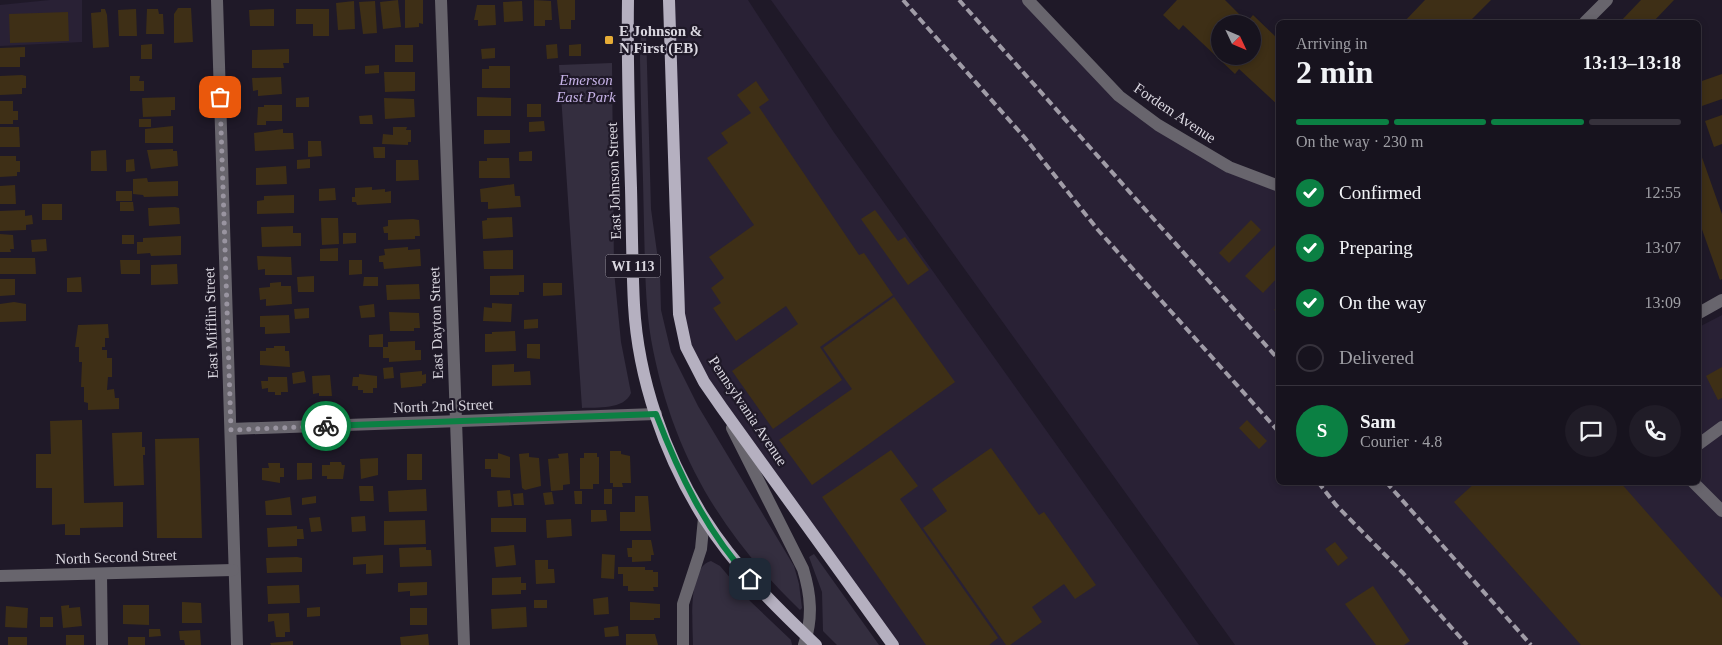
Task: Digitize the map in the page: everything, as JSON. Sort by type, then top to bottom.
[{"type":"main road","name":"East Johnson Street","points":[[628,0],[634,307],[643,365],[656,414],[677,468],[704,518]]},
{"type":"main road","name":"Pennsylvania Avenue","points":[[669,5],[679,314],[686,347],[704,382],[722,408],[893,645]]},
{"type":"main road","name":"WI 113","points":[[704,518],[738,566],[809,642]]},
{"type":"street","name":"East Mifflin Street","points":[[217,0],[231,430],[233,570],[237,645]]},
{"type":"street","name":"East Dayton Street","points":[[441,0],[464,645]]},
{"type":"street","name":"Fordem Avenue","points":[[1028,0],[1119,96],[1158,125],[1229,167],[1276,185]]},
{"type":"street","points":[[1587,20],[1607,0]]},
{"type":"street","points":[[1701,312],[1722,300]]},
{"type":"street","points":[[722,408],[803,568],[811,610],[809,642]]},
{"type":"street","name":"North 2nd Street","points":[[231,430],[656,414]]},
{"type":"street","points":[[1701,443],[1722,427]]},
{"type":"street","points":[[1696,485],[1722,511]]},
{"type":"street","points":[[684,645],[683,604],[701,548],[704,518]]},
{"type":"street","name":"North Second Street","points":[[0,576],[101,575],[233,570]]},
{"type":"street","points":[[101,575],[102,645]]},
{"type":"shaded area","points":[[50,0],[82,0],[82,42],[0,46],[0,5]]},
{"type":"shaded area","points":[[669,0],[748,0],[833,131],[1199,645],[893,645],[686,347]]},
{"type":"shaded area","points":[[771,0],[1028,0],[1158,125],[1276,184],[1276,485],[1701,485],[1701,326],[1722,315],[1722,645],[1235,645]]},
{"type":"green space","points":[[641,30],[646,30],[651,209],[660,274],[661,310],[671,352],[698,406],[794,566],[799,584],[802,608],[800,610],[771,581],[745,550],[703,487],[671,417],[660,379],[651,339],[646,282],[640,59]]},
{"type":"green space","name":"Emerson East Park","points":[[612,63],[614,271],[621,342],[631,393],[622,402],[610,407],[582,408],[559,65]]},
{"type":"green space","points":[[814,554],[879,645],[837,645],[823,631],[822,592],[809,557]]},
{"type":"green space","points":[[711,561],[720,566],[750,601],[791,640],[792,645],[693,645],[692,612],[695,585],[698,574],[703,566]]},
{"type":"building","points":[[398,0],[401,27],[383,29],[380,2]]},
{"type":"building","points":[[405,0],[423,0],[423,24],[419,23],[419,27],[405,28]]},
{"type":"building","points":[[534,0],[551,1],[552,20],[545,20],[545,26],[534,26]]},
{"type":"building","points":[[557,0],[575,0],[575,20],[571,20],[571,29],[560,29]]},
{"type":"building","points":[[1177,0],[1225,0],[1240,15],[1211,15],[1211,51],[1183,25],[1179,30],[1163,15]]},
{"type":"building","points":[[1425,0],[1491,0],[1471,20],[1406,20]]},
{"type":"building","points":[[1641,0],[1674,0],[1655,20],[1622,20]]},
{"type":"building","points":[[354,1],[355,29],[338,30],[336,3]]},
{"type":"building","points":[[375,1],[377,33],[363,34],[359,2]]},
{"type":"building","points":[[522,1],[523,21],[504,22],[503,2]]},
{"type":"building","points":[[477,5],[495,5],[496,25],[478,26],[478,20],[474,20]]},
{"type":"building","points":[[178,8],[191,8],[193,42],[174,43],[174,14]]},
{"type":"building","points":[[101,9],[105,9],[107,15],[109,47],[93,48],[91,13],[101,12]]},
{"type":"building","points":[[136,9],[137,36],[119,36],[118,10]]},
{"type":"building","points":[[147,9],[158,9],[159,14],[163,14],[164,34],[146,34]]},
{"type":"building","points":[[274,9],[274,26],[250,26],[249,10]]},
{"type":"building","points":[[296,9],[329,9],[329,36],[313,36],[313,24],[296,24]]},
{"type":"building","points":[[68,12],[69,41],[10,43],[9,14]]},
{"type":"building","points":[[1261,23],[1276,37],[1276,103],[1239,69],[1235,74],[1225,65],[1261,65]]},
{"type":"building","points":[[152,44],[152,59],[141,59],[141,45]]},
{"type":"building","points":[[557,44],[558,58],[547,59],[546,45]]},
{"type":"building","points":[[581,44],[581,56],[569,56],[569,45]]},
{"type":"building","points":[[395,45],[413,45],[413,62],[395,62]]},
{"type":"building","points":[[25,47],[25,57],[20,57],[20,67],[0,67],[0,48]]},
{"type":"building","points":[[495,48],[495,58],[482,59],[481,49]]},
{"type":"building","points":[[289,49],[289,63],[283,63],[284,68],[252,68],[252,50]]},
{"type":"building","points":[[379,65],[379,73],[365,74],[365,66]]},
{"type":"building","points":[[489,66],[510,66],[510,88],[482,88],[482,69],[489,69]]},
{"type":"building","points":[[384,72],[415,72],[415,91],[385,92]]},
{"type":"building","points":[[1722,74],[1722,99],[1701,106],[1701,81]]},
{"type":"building","points":[[0,76],[26,76],[26,88],[22,88],[22,94],[0,95]]},
{"type":"building","points":[[130,76],[140,76],[139,81],[144,81],[144,91],[130,91]]},
{"type":"building","points":[[281,77],[282,94],[258,96],[258,90],[253,91],[252,78]]},
{"type":"building","points":[[756,81],[769,100],[759,107],[859,255],[864,253],[893,295],[820,347],[842,380],[773,429],[732,371],[798,324],[786,306],[736,341],[713,308],[721,303],[711,288],[724,278],[709,257],[754,225],[707,158],[728,143],[721,133],[751,113],[737,95]]},
{"type":"building","points":[[175,97],[175,110],[171,110],[171,116],[143,117],[142,98]]},
{"type":"building","points":[[309,97],[309,107],[296,107],[296,98]]},
{"type":"building","points":[[477,97],[511,98],[511,116],[477,116]]},
{"type":"building","points":[[384,98],[414,99],[415,117],[385,119]]},
{"type":"building","points":[[0,101],[13,101],[13,111],[18,111],[18,120],[13,120],[13,124],[0,124]]},
{"type":"building","points":[[527,104],[541,104],[541,117],[527,117]]},
{"type":"building","points":[[264,105],[282,105],[282,121],[266,121],[266,125],[257,125],[258,107],[264,107]]},
{"type":"building","points":[[372,115],[373,124],[360,124],[359,116]]},
{"type":"building","points":[[1722,115],[1722,144],[1714,147],[1705,121]]},
{"type":"building","points":[[139,119],[151,119],[151,127],[139,127]]},
{"type":"building","points":[[544,121],[545,131],[529,132],[529,122]]},
{"type":"building","points":[[173,126],[173,143],[145,143],[145,129]]},
{"type":"building","points":[[0,127],[19,127],[20,147],[0,147]]},
{"type":"building","points":[[393,127],[407,127],[406,130],[411,130],[411,142],[408,142],[408,145],[382,144],[383,134],[393,135]]},
{"type":"building","points":[[283,129],[283,133],[293,133],[294,149],[255,151],[254,133]]},
{"type":"building","points":[[484,130],[510,130],[510,143],[484,144]]},
{"type":"building","points":[[308,141],[321,141],[322,156],[308,157]]},
{"type":"building","points":[[373,147],[385,147],[385,158],[374,158]]},
{"type":"building","points":[[173,149],[173,151],[177,151],[178,166],[151,169],[147,150]]},
{"type":"building","points":[[106,150],[107,171],[91,171],[91,151]]},
{"type":"building","points":[[532,151],[532,161],[519,161],[519,152]]},
{"type":"building","points":[[1701,155],[1722,214],[1722,279],[1720,280],[1701,227]]},
{"type":"building","points":[[0,156],[16,156],[16,161],[20,161],[20,172],[17,172],[17,176],[0,177]]},
{"type":"building","points":[[487,158],[509,158],[510,178],[479,178],[479,161],[487,161]]},
{"type":"building","points":[[134,159],[135,171],[126,172],[126,160]]},
{"type":"building","points":[[310,159],[310,168],[297,169],[297,160]]},
{"type":"building","points":[[396,160],[418,160],[419,180],[396,181]]},
{"type":"building","points":[[286,166],[287,184],[256,185],[256,168]]},
{"type":"building","points":[[147,178],[148,182],[178,181],[178,196],[144,197],[143,195],[133,194],[133,179]]},
{"type":"building","points":[[514,184],[515,196],[520,196],[521,207],[488,209],[488,202],[481,202],[480,189]]},
{"type":"building","points":[[15,185],[16,204],[0,204],[0,186]]},
{"type":"building","points":[[372,187],[372,190],[385,189],[385,192],[391,191],[391,203],[357,205],[356,202],[352,202],[352,197],[355,197],[355,188]]},
{"type":"building","points":[[335,188],[336,200],[319,201],[319,189]]},
{"type":"building","points":[[116,191],[132,191],[132,201],[116,201]]},
{"type":"building","points":[[294,195],[294,213],[257,214],[257,201],[264,200],[264,196]]},
{"type":"building","points":[[120,202],[133,202],[134,211],[120,211]]},
{"type":"building","points":[[42,204],[62,204],[62,220],[42,220]]},
{"type":"building","points":[[148,208],[179,208],[180,224],[149,226]]},
{"type":"building","points":[[25,210],[25,216],[32,215],[33,224],[26,225],[26,230],[0,231],[0,211]]},
{"type":"building","points":[[875,210],[898,241],[905,237],[929,270],[908,285],[861,219]]},
{"type":"building","points":[[512,217],[513,237],[483,239],[482,221],[487,220],[487,218]]},
{"type":"building","points":[[321,218],[338,218],[339,244],[322,245]]},
{"type":"building","points":[[388,220],[419,220],[420,236],[415,236],[415,239],[388,240],[388,233],[384,233],[383,227],[388,226]]},
{"type":"building","points":[[1251,220],[1261,230],[1229,263],[1219,253]]},
{"type":"building","points":[[293,226],[293,233],[301,233],[301,246],[262,247],[261,227]]},
{"type":"building","points":[[343,233],[356,233],[356,243],[343,244]]},
{"type":"building","points":[[0,234],[13,235],[14,249],[10,249],[11,252],[0,252]]},
{"type":"building","points":[[122,235],[134,235],[134,244],[122,244]]},
{"type":"building","points":[[181,236],[181,255],[151,256],[150,253],[137,254],[137,242],[143,242],[143,238]]},
{"type":"building","points":[[46,239],[47,251],[32,252],[31,240]]},
{"type":"building","points":[[1276,244],[1276,279],[1263,293],[1245,276]]},
{"type":"building","points":[[408,247],[408,250],[420,249],[421,266],[384,269],[383,262],[379,262],[379,256],[385,255],[384,249]]},
{"type":"building","points":[[338,248],[338,261],[320,261],[320,249]]},
{"type":"building","points":[[513,250],[513,269],[484,269],[483,251]]},
{"type":"building","points":[[257,256],[291,257],[292,275],[265,275],[265,269],[258,270]]},
{"type":"building","points":[[0,258],[35,258],[36,274],[0,274]]},
{"type":"building","points":[[120,260],[140,260],[140,274],[121,274]]},
{"type":"building","points":[[349,260],[362,260],[362,274],[349,275]]},
{"type":"building","points":[[177,264],[178,284],[151,285],[151,265]]},
{"type":"building","points":[[524,275],[524,292],[519,292],[519,295],[490,295],[490,276]]},
{"type":"building","points":[[314,276],[314,292],[298,292],[297,277]]},
{"type":"building","points":[[81,277],[82,292],[67,292],[67,278]]},
{"type":"building","points":[[364,277],[378,277],[378,286],[363,286]]},
{"type":"building","points":[[0,279],[15,279],[15,295],[0,296]]},
{"type":"building","points":[[281,282],[281,286],[291,286],[292,304],[266,306],[266,299],[260,300],[259,288],[270,287],[270,283]]},
{"type":"building","points":[[543,283],[562,283],[562,295],[543,296]]},
{"type":"building","points":[[419,284],[420,299],[387,300],[386,285]]},
{"type":"building","points":[[894,297],[955,382],[812,485],[779,440],[852,389],[823,348]]},
{"type":"building","points":[[14,302],[26,304],[26,321],[0,322],[0,304]]},
{"type":"building","points":[[492,303],[512,304],[511,322],[483,321],[484,307],[492,308]]},
{"type":"building","points":[[374,304],[375,317],[361,318],[359,306]]},
{"type":"building","points":[[309,308],[309,318],[295,319],[294,309]]},
{"type":"building","points":[[389,312],[419,313],[420,328],[414,328],[414,331],[390,331]]},
{"type":"building","points":[[289,315],[290,333],[265,334],[265,327],[260,327],[260,316]]},
{"type":"building","points":[[538,319],[538,328],[524,329],[524,320]]},
{"type":"building","points":[[108,324],[109,338],[105,338],[105,347],[102,347],[102,350],[107,350],[107,358],[112,358],[112,377],[108,377],[107,390],[114,389],[115,398],[119,398],[119,409],[88,410],[88,403],[84,402],[84,387],[81,387],[82,362],[79,362],[79,347],[75,347],[78,325]]},
{"type":"building","points":[[515,331],[516,351],[485,352],[485,334]]},
{"type":"building","points":[[383,334],[383,347],[369,347],[369,335]]},
{"type":"building","points":[[415,341],[415,350],[421,350],[421,360],[389,362],[389,358],[383,358],[383,347],[388,347],[388,342]]},
{"type":"building","points":[[527,344],[540,344],[540,359],[527,358]]},
{"type":"building","points":[[274,346],[285,346],[285,351],[289,351],[290,367],[260,365],[260,351],[266,351],[266,348],[274,348]]},
{"type":"building","points":[[514,364],[514,372],[530,371],[531,385],[492,386],[492,365]]},
{"type":"building","points":[[393,367],[394,378],[384,379],[383,368]]},
{"type":"building","points":[[1722,367],[1722,398],[1718,400],[1706,376]]},
{"type":"building","points":[[304,371],[306,382],[293,384],[292,373]]},
{"type":"building","points":[[422,371],[422,375],[426,374],[426,383],[422,384],[422,386],[401,388],[400,373]]},
{"type":"building","points":[[359,374],[377,376],[377,388],[373,388],[373,393],[363,393],[363,390],[358,390],[358,386],[352,386],[353,377],[359,377]]},
{"type":"building","points":[[330,375],[332,396],[319,396],[319,393],[313,394],[312,376]]},
{"type":"building","points":[[268,377],[287,377],[288,392],[281,392],[281,395],[275,395],[275,392],[268,392],[268,388],[262,389],[261,381],[268,381]]},
{"type":"building","points":[[82,420],[84,503],[123,502],[123,527],[80,528],[80,535],[65,535],[65,524],[52,525],[52,488],[36,488],[36,454],[51,454],[50,421]]},
{"type":"building","points":[[1247,420],[1267,441],[1259,449],[1239,428]]},
{"type":"building","points":[[142,432],[142,447],[145,447],[145,455],[143,455],[144,485],[114,486],[112,433]]},
{"type":"building","points":[[199,438],[202,538],[157,538],[155,439]]},
{"type":"building","points":[[991,448],[1039,515],[1044,512],[1096,585],[1075,599],[1064,584],[1032,607],[1042,622],[1010,645],[1006,645],[923,528],[947,511],[932,489]]},
{"type":"building","points":[[891,450],[918,486],[900,499],[998,638],[989,645],[926,645],[822,497]]},
{"type":"building","points":[[610,451],[621,451],[621,454],[630,456],[631,483],[622,483],[623,487],[613,487],[613,483],[610,483]]},
{"type":"building","points":[[498,453],[510,457],[510,478],[491,477],[491,469],[485,469],[485,459],[498,459]]},
{"type":"building","points":[[529,453],[529,457],[539,458],[541,486],[525,490],[522,488],[519,454]]},
{"type":"building","points":[[568,453],[570,484],[563,485],[563,490],[551,491],[548,459],[559,458],[558,454]]},
{"type":"building","points":[[584,453],[597,453],[597,457],[599,457],[599,484],[593,484],[593,489],[580,489],[580,458],[584,458]]},
{"type":"building","points":[[407,454],[422,454],[422,480],[407,480]]},
{"type":"building","points":[[378,458],[378,475],[361,479],[360,459]]},
{"type":"building","points":[[330,462],[341,462],[342,465],[345,465],[343,479],[327,479],[327,476],[322,476],[322,465],[330,465]]},
{"type":"building","points":[[268,463],[280,463],[280,468],[284,468],[284,477],[280,477],[280,483],[262,480],[262,468],[269,468]]},
{"type":"building","points":[[297,463],[312,463],[312,479],[297,480]]},
{"type":"building","points":[[1473,485],[1623,485],[1722,598],[1722,645],[1581,645],[1454,502]]},
{"type":"building","points":[[359,486],[373,486],[374,501],[360,501]]},
{"type":"building","points":[[426,489],[427,511],[389,512],[388,491]]},
{"type":"building","points":[[604,489],[612,489],[612,504],[604,504]]},
{"type":"building","points":[[510,490],[512,506],[498,507],[497,491]]},
{"type":"building","points":[[574,491],[582,491],[582,504],[575,504]]},
{"type":"building","points":[[552,492],[554,504],[545,505],[543,493]]},
{"type":"building","points":[[523,493],[524,505],[514,505],[513,494]]},
{"type":"building","points":[[316,496],[316,503],[302,505],[302,498]]},
{"type":"building","points":[[635,496],[648,496],[651,531],[620,531],[620,512],[635,512]]},
{"type":"building","points":[[290,497],[292,515],[266,515],[265,501]]},
{"type":"building","points":[[591,510],[606,510],[607,521],[591,522]]},
{"type":"building","points":[[365,516],[366,531],[352,532],[351,517]]},
{"type":"building","points":[[320,517],[322,531],[311,532],[309,518]]},
{"type":"building","points":[[491,518],[526,518],[526,532],[491,532]]},
{"type":"building","points":[[571,519],[572,536],[547,538],[546,520]]},
{"type":"building","points":[[425,520],[426,544],[384,545],[384,521]]},
{"type":"building","points":[[297,526],[297,529],[303,529],[304,539],[297,539],[297,546],[268,547],[267,528]]},
{"type":"building","points":[[632,540],[651,540],[654,555],[651,555],[651,561],[632,562],[632,557],[628,557],[627,548],[632,548]]},
{"type":"building","points":[[1335,542],[1348,558],[1338,566],[1325,549]]},
{"type":"building","points":[[514,545],[516,565],[496,567],[494,547]]},
{"type":"building","points":[[426,547],[426,550],[431,550],[432,566],[400,567],[399,548]]},
{"type":"building","points":[[602,554],[615,555],[614,579],[601,578]]},
{"type":"building","points":[[383,555],[383,573],[366,574],[366,564],[353,565],[353,557]]},
{"type":"building","points":[[266,558],[302,558],[302,572],[267,573]]},
{"type":"building","points":[[535,560],[548,560],[548,569],[554,569],[555,583],[536,584]]},
{"type":"building","points":[[618,567],[645,567],[645,570],[658,572],[658,587],[653,587],[654,591],[628,591],[628,586],[623,586],[623,574],[618,574]]},
{"type":"building","points":[[521,577],[521,583],[526,583],[526,590],[521,590],[521,594],[492,595],[492,578]]},
{"type":"building","points":[[427,582],[427,595],[410,596],[410,591],[398,592],[398,583]]},
{"type":"building","points":[[299,585],[300,603],[268,604],[267,586]]},
{"type":"building","points":[[1373,586],[1410,641],[1404,645],[1376,645],[1345,604]]},
{"type":"building","points":[[608,597],[609,614],[594,615],[593,599]]},
{"type":"building","points":[[534,600],[547,600],[547,608],[534,608]]},
{"type":"building","points":[[182,602],[201,603],[202,623],[182,623]]},
{"type":"building","points":[[630,602],[660,604],[660,618],[654,618],[654,620],[630,620]]},
{"type":"building","points":[[69,605],[69,608],[80,607],[82,626],[63,628],[61,606]]},
{"type":"building","points":[[123,605],[149,605],[149,625],[123,624]]},
{"type":"building","points":[[6,606],[28,608],[27,628],[5,627]]},
{"type":"building","points":[[320,607],[320,616],[307,617],[307,608]]},
{"type":"building","points":[[526,607],[527,627],[492,629],[491,609]]},
{"type":"building","points":[[410,608],[427,608],[427,625],[410,625]]},
{"type":"building","points":[[289,613],[290,632],[285,632],[285,637],[276,637],[274,621],[268,622],[268,614]]},
{"type":"building","points":[[40,617],[53,617],[53,627],[40,627]]},
{"type":"building","points":[[618,626],[619,636],[605,637],[604,628]]},
{"type":"building","points":[[149,629],[160,629],[161,636],[149,637]]},
{"type":"building","points":[[200,630],[201,645],[185,645],[184,640],[180,640],[179,631]]},
{"type":"building","points":[[428,634],[429,645],[401,645],[400,637]]},
{"type":"building","points":[[626,634],[655,634],[658,645],[626,645]]},
{"type":"building","points":[[66,635],[84,635],[84,645],[66,645]]},
{"type":"building","points":[[8,637],[27,637],[27,645],[8,645]]},
{"type":"building","points":[[128,637],[145,637],[145,645],[128,645]]},
{"type":"building","points":[[293,641],[293,645],[271,645],[270,643]]},
{"type":"railway","points":[[903,0],[1025,138],[1098,230],[1276,429]]},
{"type":"railway","points":[[959,0],[1276,357]]},
{"type":"railway","points":[[1320,485],[1336,505],[1403,573],[1467,645]]},
{"type":"railway","points":[[1389,485],[1531,645]]},
{"type":"way so far","points":[[220,97],[231,430],[326,426]]},
{"type":"place","name":"E Johnson & N First (EB)","points":[[609,40]]},
{"type":"route","points":[[326,426],[656,414],[677,468],[704,518],[738,566],[750,579]]}]
